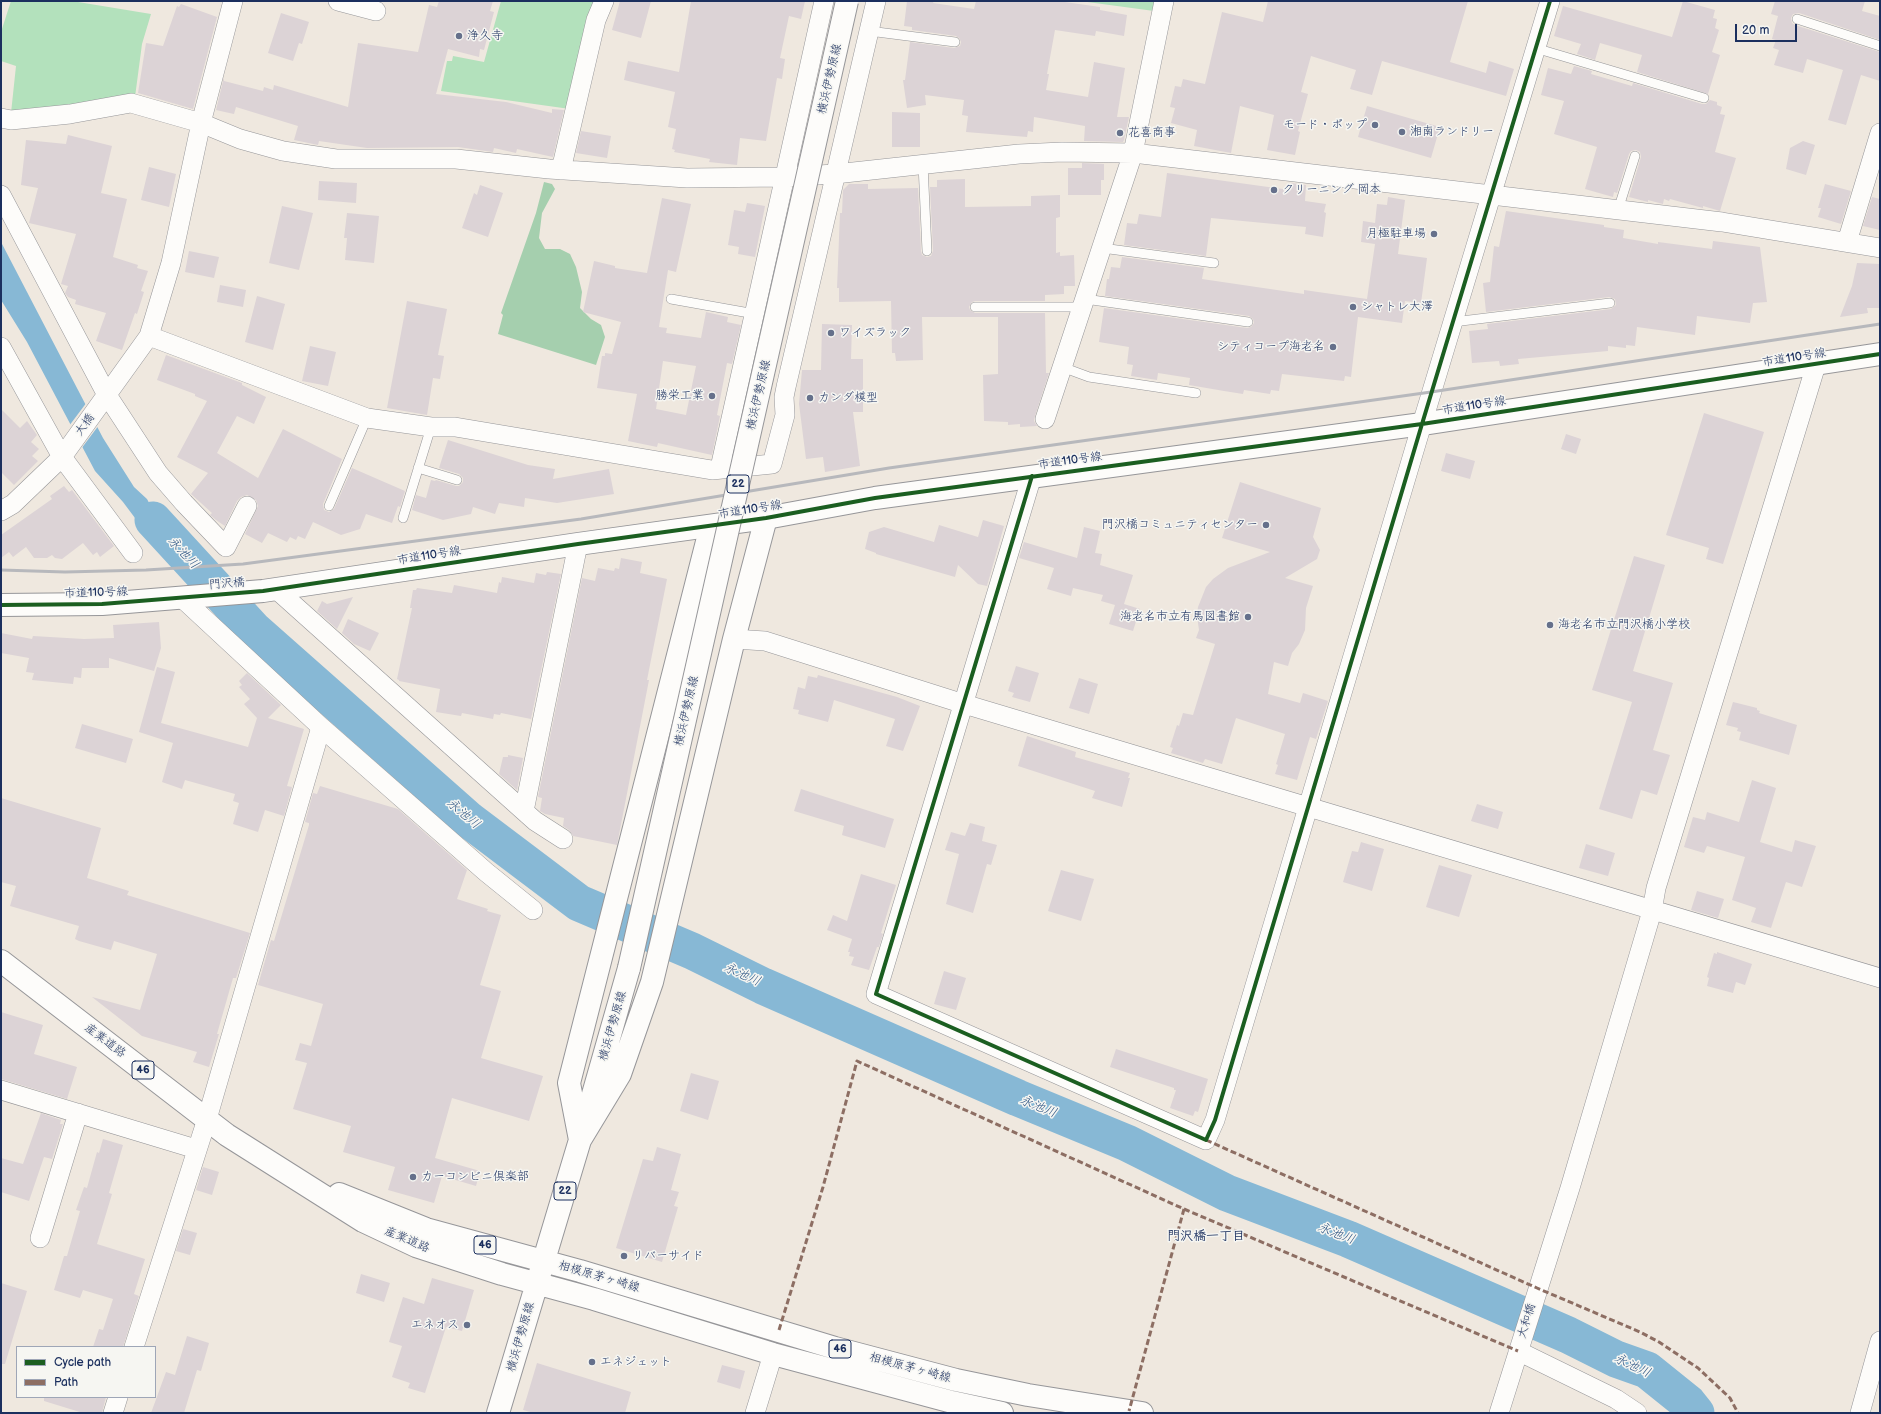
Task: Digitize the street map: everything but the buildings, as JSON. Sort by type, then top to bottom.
[{"type":"main road","name":"横浜伊勢原線","points":[[498,1413],[580,1140],[629,968],[847,1]]},
{"type":"main road","name":"市道110号線","points":[[270,590],[578,544],[766,518],[875,498],[1422,424],[1816,365],[1880,354]]},
{"type":"main road","points":[[580,1140],[620,1074],[652,982],[734,639],[766,518]]},
{"type":"main road","points":[[580,1140],[569,1083],[711,526]]},
{"type":"main road","name":"門沢橋","points":[[187,598],[270,590]]},
{"type":"main road","name":"市道110号線","points":[[1,605],[102,604],[187,598]]},
{"type":"main road","name":"産業道路","points":[[1,961],[207,1118],[227,1135],[363,1221],[416,1246],[502,1274],[537,1283]]},
{"type":"main road","name":"産業道路","points":[[289,1174],[426,1229],[544,1261]]},
{"type":"main road","name":"相模原茅ヶ崎線","points":[[544,1261],[835,1348],[956,1380],[1028,1396],[1142,1413]]},
{"type":"main road","name":"相模原茅ヶ崎線","points":[[537,1283],[773,1354],[952,1402],[1002,1413]]},
{"type":"street","name":"大橋","points":[[1,511],[13,504],[64,453],[105,398],[148,336],[171,263],[201,123],[233,1]]},
{"type":"street","points":[[338,1],[376,11]]},
{"type":"street","points":[[561,170],[596,20],[604,1]]},
{"type":"street","points":[[720,468],[824,1]]},
{"type":"street","points":[[148,336],[367,418],[431,427],[455,427],[712,470],[772,464],[785,415],[784,397],[876,1]]},
{"type":"street","points":[[1045,419],[1133,153],[1164,1]]},
{"type":"street","points":[[1032,476],[876,994],[1206,1140],[1216,1120],[1452,322],[1550,1]]},
{"type":"street","points":[[1,118],[11,120],[70,114],[131,103],[201,123],[240,139],[276,149],[336,158],[456,159],[561,170],[687,178],[785,177],[835,174],[1019,154],[1062,152],[1133,153],[1722,222],[1880,248]]},
{"type":"street","points":[[1847,242],[1880,133]]},
{"type":"street","points":[[1,195],[105,398],[158,473],[226,547],[247,506]]},
{"type":"street","points":[[753,321],[798,336]]},
{"type":"street","points":[[1,347],[64,453],[133,554]]},
{"type":"street","name":"大和橋","points":[[1499,1413],[1572,1181],[1652,911],[1656,888],[1816,365]]},
{"type":"street","points":[[524,811],[578,544]]},
{"type":"street","points":[[270,590],[535,821],[563,839]]},
{"type":"street","points":[[187,598],[321,727],[486,872],[533,910]]},
{"type":"street","points":[[734,639],[765,641],[964,704],[1880,978]]},
{"type":"street","points":[[134,1346],[207,1118],[321,727]]},
{"type":"street","points":[[1,1090],[196,1149]]},
{"type":"street","points":[[40,1238],[78,1113]]},
{"type":"street","points":[[1860,1413],[1880,1341]]},
{"type":"street","points":[[1519,1349],[1616,1398],[1637,1413]]},
{"type":"street","points":[[755,1413],[773,1354]]},
{"type":"street","points":[[113,1413],[118,1398]]},
{"type":"lane","points":[[1797,20],[1880,46]]},
{"type":"lane","points":[[869,31],[955,42]]},
{"type":"lane","points":[[1535,48],[1704,98]]},
{"type":"lane","points":[[1618,210],[1635,156]]},
{"type":"lane","points":[[924,164],[927,251]]},
{"type":"lane","points":[[1102,248],[1214,263]]},
{"type":"lane","points":[[671,299],[753,321]]},
{"type":"lane","points":[[975,307],[1084,303],[1248,322]]},
{"type":"lane","points":[[1452,322],[1610,303]]},
{"type":"lane","points":[[1062,367],[1089,377],[1196,393]]},
{"type":"lane","points":[[329,506],[367,418]]},
{"type":"lane","points":[[403,518],[431,427]]},
{"type":"lane","points":[[418,468],[457,480]]},
{"type":"green space","points":[[11,1],[72,1],[151,14],[142,44],[135,97],[42,112],[11,113],[16,66],[1,61],[1,32]]},
{"type":"green space","points":[[501,1],[589,1],[598,3],[570,109],[441,91],[447,61],[452,61],[453,56],[484,62]]},
{"type":"green space","points":[[1080,1],[1157,1],[1154,11]]},
{"type":"green space","points":[[544,182],[552,184],[555,189],[542,213],[539,238],[545,249],[560,249],[570,254],[576,267],[582,292],[580,308],[591,319],[601,325],[605,337],[596,365],[498,334],[503,315],[501,313],[536,213]]},
{"type":"water","points":[[1,242],[103,438],[134,487],[147,499],[154,512],[159,510],[199,556],[174,559],[135,518],[123,502],[95,471],[27,342],[1,300]]},
{"type":"pier","points":[[87,402],[99,425],[81,449],[69,426]]},
{"type":"waterway","name":"永池川","points":[[153,520],[253,629],[469,820],[579,903],[692,951],[763,986],[1018,1098],[1127,1143],[1227,1193],[1348,1239],[1568,1335],[1616,1359],[1647,1370],[1688,1403],[1696,1413]]},
{"type":"railway","points":[[1,570],[65,572],[146,570],[243,564],[581,519],[889,468],[1431,392],[1880,324]]},
{"type":"marked path","points":[[779,1330],[823,1187],[857,1061],[1184,1209],[1129,1411]]},
{"type":"marked path","points":[[1206,1140],[1537,1288],[1640,1332],[1659,1342],[1698,1368],[1730,1398],[1738,1413]]},
{"type":"marked path","points":[[1184,1209],[1518,1351]]},
{"type":"cycle path","points":[[1032,476],[876,994],[1206,1140],[1215,1120],[1422,424],[1550,1]]},
{"type":"cycle path","points":[[1,605],[102,604],[263,591],[578,544],[766,518],[875,498],[1422,424],[1880,354]]},
{"type":"place","name":"浄久寺","points":[[459,36]]},
{"type":"place","name":"モード・ポップ","points":[[1375,125]]},
{"type":"place","name":"湘南ランドリー","points":[[1402,132]]},
{"type":"place","name":"花喜商事","points":[[1120,133]]},
{"type":"place","name":"クリーニング 岡本","points":[[1274,190]]},
{"type":"place","name":"月極駐車場","points":[[1434,234]]},
{"type":"place","name":"シャトレ大澤","points":[[1353,307]]},
{"type":"place","name":"ワイズラック","points":[[831,333]]},
{"type":"place","name":"シティコープ海老名","points":[[1333,347]]},
{"type":"place","name":"勝栄工業","points":[[712,396]]},
{"type":"place","name":"カンダ模型","points":[[810,398]]},
{"type":"place","name":"門沢橋コミュニティセンター","points":[[1266,525]]},
{"type":"place","name":"海老名市立有馬図書館","points":[[1248,617]]},
{"type":"place","name":"海老名市立門沢橋小学校","points":[[1550,625]]},
{"type":"place","name":"カーコンビニ倶楽部","points":[[413,1177]]},
{"type":"place","name":"リバーサイド","points":[[624,1256]]},
{"type":"place","name":"エネオス","points":[[467,1325]]},
{"type":"place","name":"エネジェット","points":[[592,1362]]},
{"type":"district","name":"門沢橋一丁目","points":[[1206,1237]]}]
